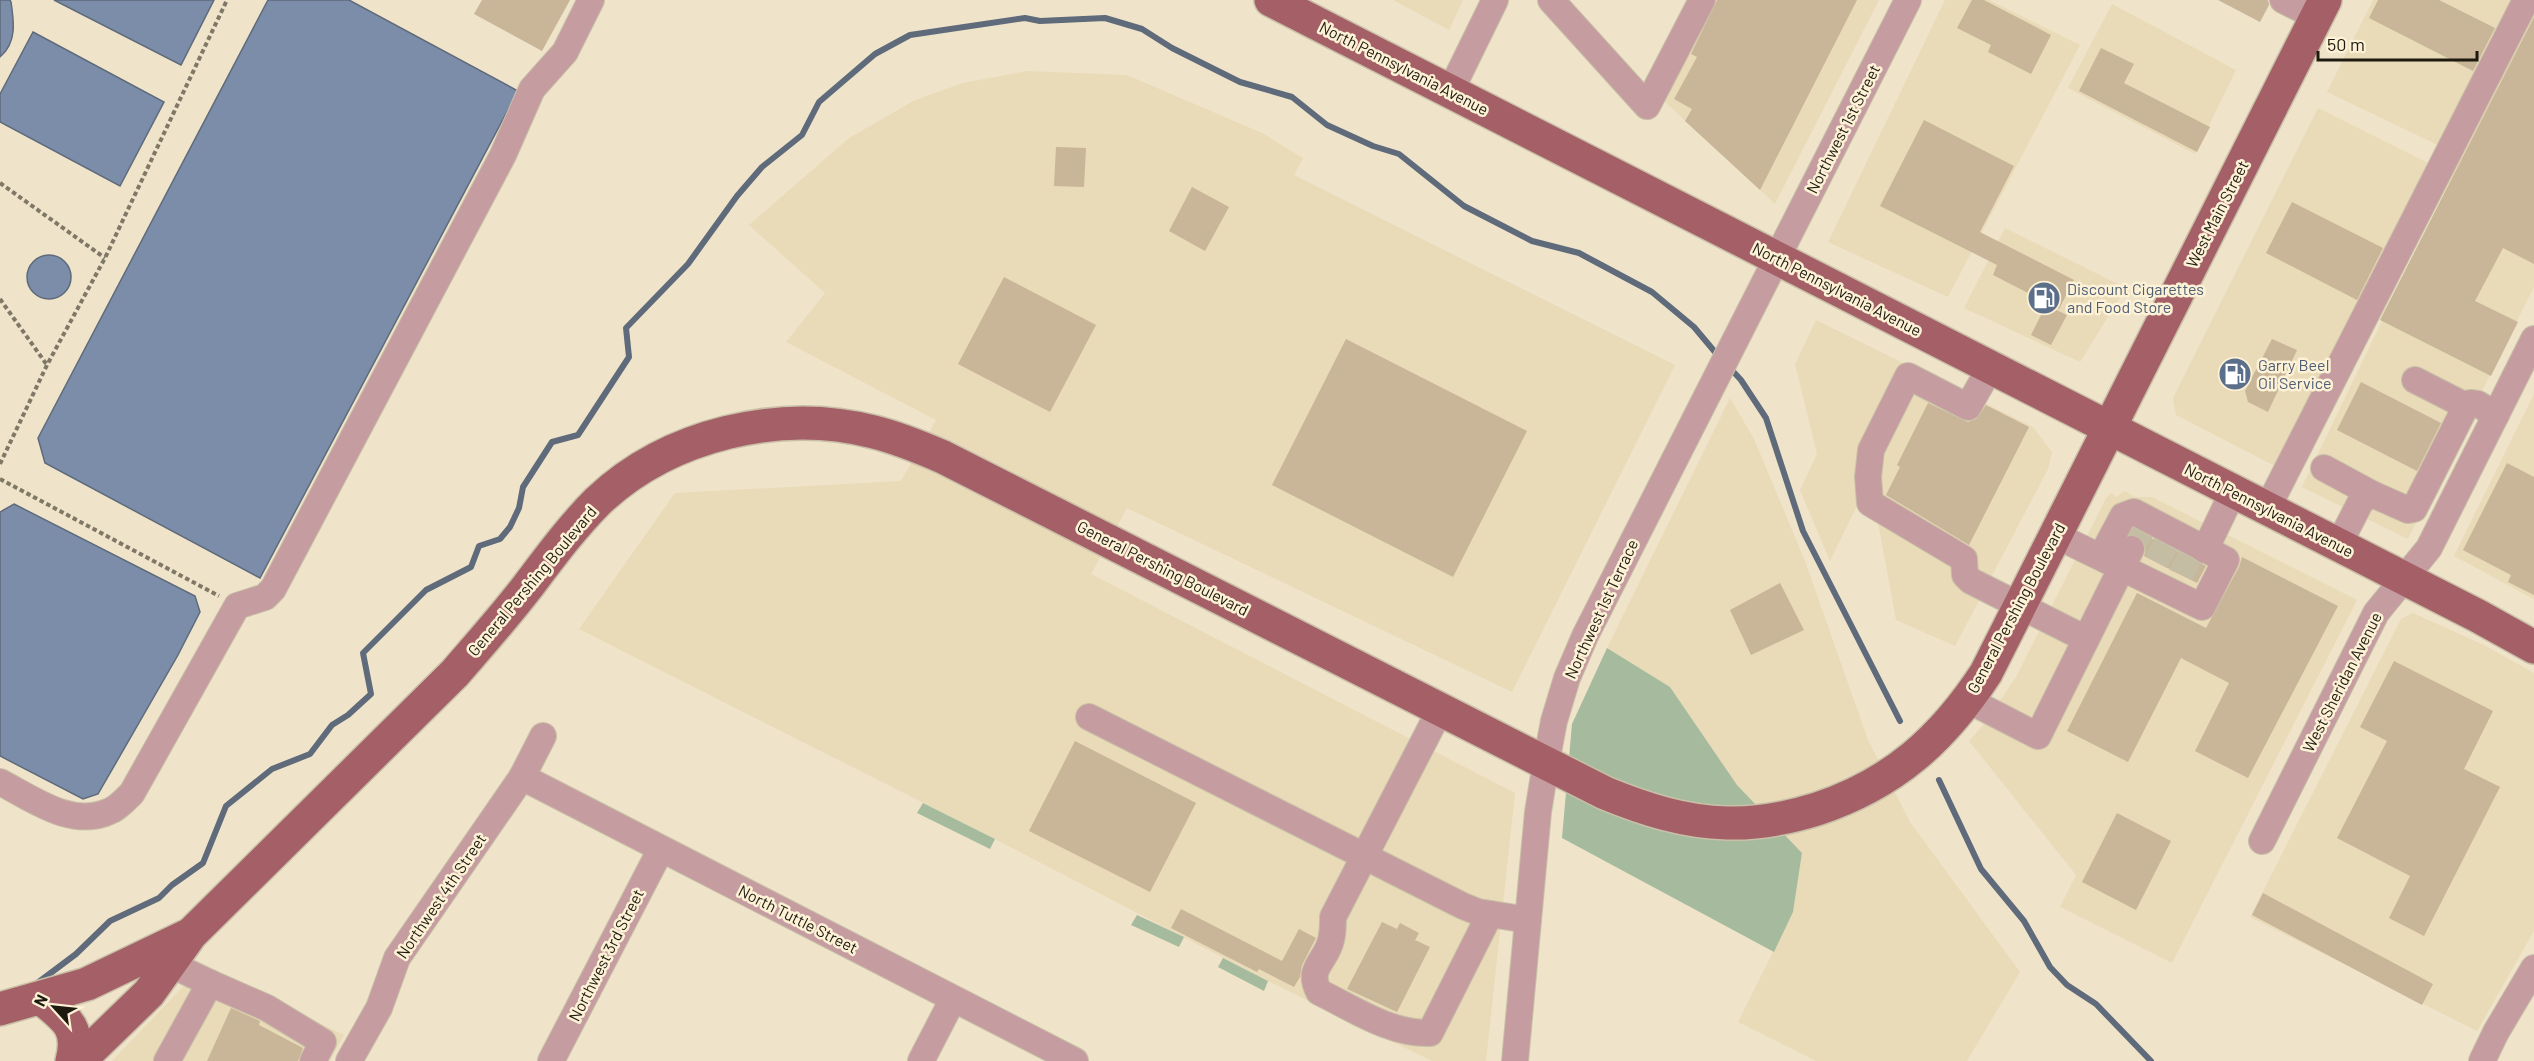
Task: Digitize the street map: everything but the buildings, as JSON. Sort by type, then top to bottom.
[{"type":"main road","name":"North Pennsylvania Avenue","points":[[1271,0],[2534,647]]},
{"type":"main road","name":"West Main Street","points":[[2108,428],[2321,8]]},
{"type":"main road","name":"General Pershing Boulevard","points":[[79,1061],[149,993],[191,934],[454,673],[495,627],[573,528],[599,500],[653,461],[686,446],[723,434],[761,425],[803,423],[837,425],[873,431],[908,442],[953,462],[1605,793],[1644,809],[1687,819],[1718,822],[1766,822],[1841,801],[1871,787],[1926,747],[1968,700],[1986,673],[2108,428]]},
{"type":"main road","name":"General Pershing Boulevard","points":[[0,1009],[87,984],[191,934]]},
{"type":"main road","points":[[41,998],[67,1020],[72,1028],[76,1048],[72,1061]]},
{"type":"street","points":[[0,782],[53,810],[84,818],[112,811],[132,793],[237,606],[265,597],[273,589],[502,155],[532,89],[565,52],[591,0]]},
{"type":"street","points":[[1450,92],[1495,0]]},
{"type":"street","points":[[1551,0],[1647,106],[1702,0]]},
{"type":"street","name":"Northwest 1st Street","points":[[1778,259],[1908,0]]},
{"type":"street","points":[[2283,0],[2321,8]]},
{"type":"street","points":[[2267,509],[2526,0]]},
{"type":"street","name":"Northwest 1st Terrace","points":[[1515,1061],[1538,812],[1554,722],[1567,678],[1585,636],[1778,259]]},
{"type":"street","name":"West Sheridan Avenue","points":[[2262,841],[2376,613],[2402,578],[2429,548],[2534,339]]},
{"type":"street","points":[[1990,368],[1968,407],[1908,376],[1871,450],[1868,477],[1870,504],[1964,559],[1965,575],[1971,581],[2086,639]]},
{"type":"street","points":[[2415,380],[2466,406]]},
{"type":"street","points":[[2324,468],[2372,494],[2408,510],[2414,509],[2466,406],[2470,403],[2478,404],[2496,415]]},
{"type":"street","points":[[2189,563],[2233,492]]},
{"type":"street","points":[[2338,546],[2361,501],[2372,494]]},
{"type":"street","points":[[2055,535],[2128,545],[2189,563]]},
{"type":"street","points":[[2128,545],[2189,563]]},
{"type":"street","points":[[1968,700],[2038,736],[2086,639],[2128,545]]},
{"type":"street","points":[[1440,710],[1333,917],[1331,941],[1315,971],[1313,982],[1319,992],[1392,1028],[1413,1033],[1430,1033],[1490,914]]},
{"type":"street","points":[[1089,717],[1462,906],[1528,921]]},
{"type":"street","name":"Northwest 4th Street","points":[[353,1060],[379,1008],[397,958],[522,777],[543,736]]},
{"type":"street","name":"North Tuttle Street","points":[[522,777],[1075,1061]]},
{"type":"street","name":"Northwest 3rd Street","points":[[551,1061],[661,849]]},
{"type":"street","points":[[170,964],[267,1008],[323,1042],[313,1061]]},
{"type":"street","points":[[2482,1061],[2496,1032],[2534,968]]},
{"type":"street","points":[[167,1061],[210,983]]},
{"type":"street","points":[[921,1061],[953,999]]},
{"type":"path","points":[[0,464],[47,365],[105,258],[227,0]]},
{"type":"path","points":[[0,183],[105,258]]},
{"type":"path","points":[[0,299],[47,365]]},
{"type":"path","points":[[0,479],[237,606]]},
{"type":"shaded area","points":[[1393,0],[1463,0],[1449,30]]},
{"type":"shaded area","points":[[1713,0],[1879,0],[1775,204],[1663,100]]},
{"type":"shaded area","points":[[1945,0],[1989,0],[2080,45],[1948,297],[1828,242]]},
{"type":"shaded area","points":[[2373,0],[2519,0],[2444,148],[2327,92]]},
{"type":"shaded area","points":[[2112,4],[2236,70],[2195,154],[2068,88]]},
{"type":"shaded area","points":[[2534,6],[2534,287],[2408,539],[2302,487]]},
{"type":"shaded area","points":[[1027,71],[1127,75],[1262,133],[1303,158],[1294,175],[1675,365],[1512,692],[1127,508],[1091,574],[1515,793],[1486,1061],[1432,1061],[1268,981],[995,839],[579,629],[675,493],[901,481],[936,420],[786,342],[825,293],[749,225],[849,138],[915,100],[963,83]]},
{"type":"shaded area","points":[[2318,108],[2436,167],[2275,466],[2176,415],[2173,398]]},
{"type":"shaded area","name":"Discount Cigarettes and Food Store","points":[[2005,228],[2126,288],[2080,362],[1964,308]]},
{"type":"shaded area","points":[[1816,320],[2033,427],[2052,452],[2048,469],[1955,646],[1896,620],[1870,479],[1830,561],[1800,490],[1817,454],[1795,364]]},
{"type":"shaded area","points":[[2534,394],[2534,599],[2454,556]]},
{"type":"shaded area","points":[[1730,398],[1754,439],[1805,561],[1868,740],[1910,822],[2020,972],[1967,1061],[1816,1061],[1738,1022],[1793,912],[1802,853],[1737,785],[1670,687],[1607,648]]},
{"type":"shaded area","points":[[2125,491],[2135,497],[2152,497],[2357,600],[2172,963],[2060,907],[2076,875],[1969,741],[1984,724],[2016,677],[2106,498],[2112,493],[2116,497]]},
{"type":"shaded area","points":[[2413,613],[2486,646],[2534,673],[2534,931],[2477,1031],[2250,917],[2401,619]]},
{"type":"shaded area","points":[[203,966],[344,1035],[330,1061],[112,1061]]},
{"type":"green space","points":[[1607,648],[1670,687],[1737,785],[1802,853],[1793,912],[1774,952],[1562,838],[1572,724]]},
{"type":"green space","points":[[923,803],[995,839],[990,849],[917,813]]},
{"type":"green space","points":[[1137,915],[1184,937],[1179,947],[1131,925]]},
{"type":"green space","points":[[1223,958],[1268,981],[1264,991],[1218,967]]},
{"type":"water","points":[[0,0],[11,2],[13,32],[9,45],[0,57]]},
{"type":"water","points":[[54,0],[214,0],[181,65]]},
{"type":"water","points":[[268,0],[349,0],[518,91],[260,578],[45,463],[38,438]]},
{"type":"water","points":[[33,32],[164,102],[120,186],[0,122],[0,94]]},
{"type":"water","points":[[49,255],[64,262],[71,277],[64,292],[49,299],[34,292],[27,277],[34,262]]},
{"type":"water","points":[[14,504],[195,596],[200,612],[178,655],[98,794],[83,799],[0,756],[0,512]]},
{"type":"waterway","points":[[36,984],[76,954],[110,921],[159,898],[172,885],[203,863],[226,806],[272,769],[310,754],[332,725],[348,715],[371,694],[363,653],[426,590],[471,567],[479,546],[500,539],[510,527],[519,508],[523,487],[552,442],[578,435],[629,357],[626,328],[688,264],[737,196],[762,167],[802,135],[819,102],[875,54],[910,35],[1025,18],[1040,21],[1105,18],[1142,29],[1172,48],[1240,82],[1292,97],[1327,125],[1373,146],[1399,154],[1464,206],[1532,241],[1579,253],[1652,292],[1694,327],[1720,358]]},
{"type":"waterway","points":[[1729,367],[1741,380],[1766,418],[1803,531],[1900,721]]},
{"type":"waterway","points":[[1939,780],[1981,869],[2024,921],[2050,967],[2067,985],[2096,1004],[2151,1061]]},
{"type":"tunnel","points":[[2131,549],[2142,530]]},
{"type":"tunnel","points":[[2156,562],[2167,542]]},
{"type":"tunnel","points":[[2181,575],[2191,554]]},
{"type":"place","name":"Discount Cigarettes and Food Store","points":[[2044,298]]},
{"type":"place","name":"Garry Beel Oil Service","points":[[2235,374]]}]
